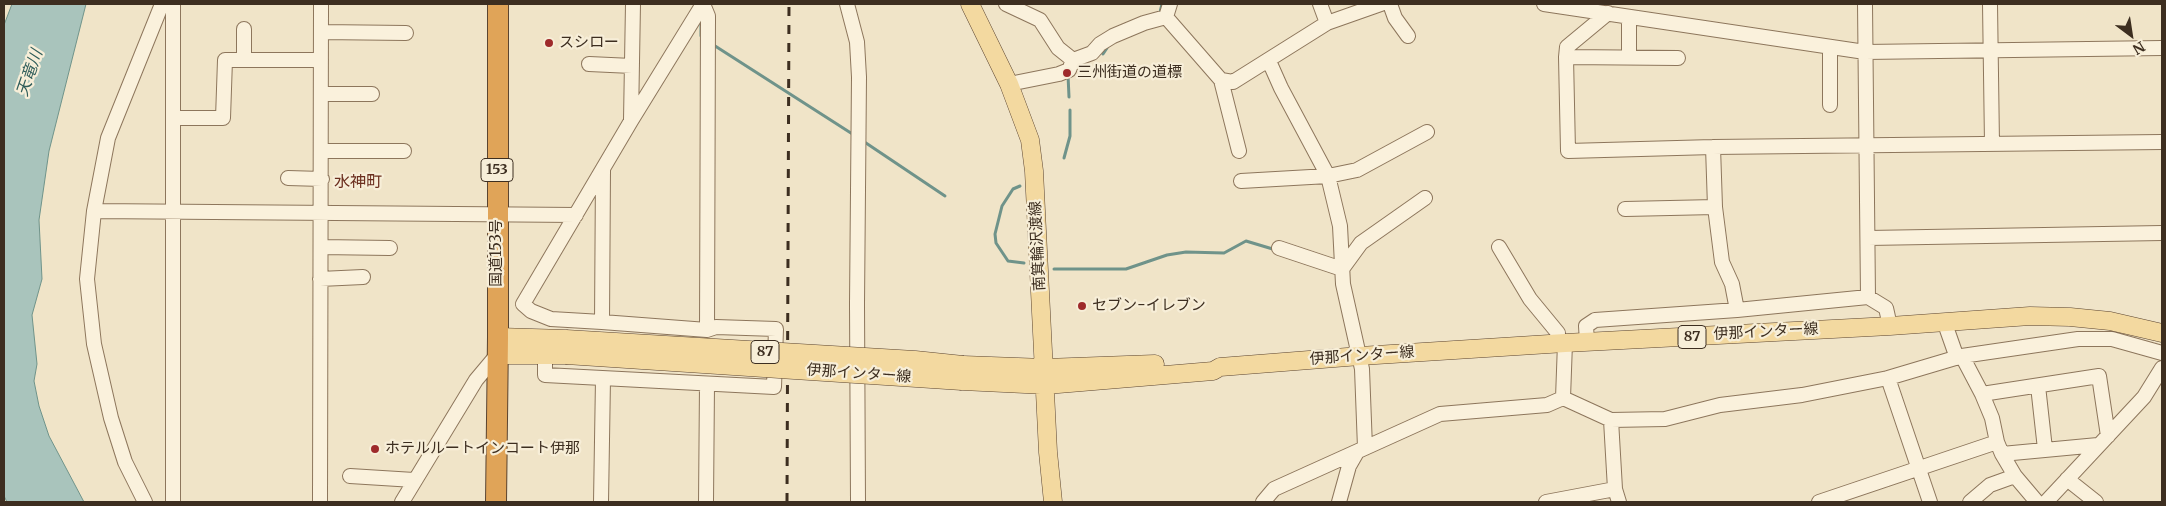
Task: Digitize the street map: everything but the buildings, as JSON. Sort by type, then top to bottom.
[{"type":"highway","name":"国道153号","points":[[496,502],[498,4]]},
{"type":"main road","name":"南箕輪沢渡線","points":[[970,4],[1009,84],[1024,122],[1033,160],[1048,452],[1053,502]]},
{"type":"main road","name":"伊那インター線","points":[[498,346],[546,346],[915,360],[963,373],[1045,377],[1213,371],[1220,367],[1561,338],[1587,342],[1890,326],[2030,316],[2070,317],[2140,327],[2162,333]]},
{"type":"street","points":[[145,502],[125,462],[111,418],[94,344],[87,279],[94,211],[108,138],[162,4]]},
{"type":"street","points":[[172,502],[173,4]]},
{"type":"street","points":[[320,502],[322,4]]},
{"type":"street","points":[[631,121],[633,4]]},
{"type":"street","points":[[548,317],[545,375],[707,385],[774,387],[776,328],[716,327],[707,330],[548,317],[531,311],[524,304],[631,121],[703,4],[708,16],[707,330]]},
{"type":"street","points":[[848,4],[857,42],[859,77],[858,502]]},
{"type":"street","points":[[1006,4],[1040,20],[1058,48],[1073,60]]},
{"type":"street","points":[[1320,4],[1327,24]]},
{"type":"street","points":[[1221,80],[1233,82],[1327,24],[1381,4]]},
{"type":"street","points":[[1390,4],[1396,18],[1408,36]]},
{"type":"street","points":[[1544,4],[1865,52],[2162,48]]},
{"type":"street","points":[[1865,4],[1868,297]]},
{"type":"street","points":[[1990,4],[1992,144]]},
{"type":"street","points":[[1009,84],[1060,74],[1069,70],[1073,60],[1092,53],[1100,44],[1112,36],[1144,23],[1168,10],[1221,80],[1239,152]]},
{"type":"street","points":[[1608,13],[1567,47],[1568,151],[1713,147],[1866,147],[2162,142]]},
{"type":"street","points":[[1629,17],[1629,56]]},
{"type":"street","points":[[244,29],[244,60]]},
{"type":"street","points":[[321,32],[406,33]]},
{"type":"street","points":[[1830,47],[1830,106]]},
{"type":"street","points":[[1566,57],[1629,56],[1678,58]]},
{"type":"street","points":[[174,118],[223,118],[225,60],[321,60]]},
{"type":"street","points":[[1269,61],[1281,88],[1328,176],[1340,226],[1342,269],[1347,304],[1362,369],[1361,450],[1349,466],[1339,502]]},
{"type":"street","points":[[589,64],[632,66]]},
{"type":"street","points":[[321,94],[372,94]]},
{"type":"street","points":[[1241,181],[1328,176],[1357,170],[1426,132]]},
{"type":"street","points":[[1713,147],[1714,207],[1722,262],[1732,284],[1737,310]]},
{"type":"street","points":[[321,151],[404,151]]},
{"type":"street","points":[[602,322],[603,170]]},
{"type":"street","points":[[288,178],[322,179]]},
{"type":"street","points":[[1342,269],[1361,243],[1425,198]]},
{"type":"street","points":[[1625,209],[1714,207]]},
{"type":"street","points":[[94,211],[576,214]]},
{"type":"street","points":[[1868,238],[2162,233]]},
{"type":"street","points":[[321,247],[390,248]]},
{"type":"street","points":[[1499,247],[1530,299],[1561,338],[1563,398]]},
{"type":"street","points":[[1280,248],[1342,269]]},
{"type":"street","points":[[320,279],[363,277]]},
{"type":"street","points":[[1587,342],[1586,326],[1596,320],[1737,310],[1868,297],[1886,308],[1890,326]]},
{"type":"street","points":[[1944,321],[1960,357],[1982,394],[1992,418],[1999,448],[2015,476],[2036,502]]},
{"type":"street","points":[[1263,502],[1274,489],[1440,414],[1547,405],[1563,398],[1611,420],[1665,419],[1720,405],[1802,395],[1888,378],[1960,357],[2078,340],[2112,339],[2162,353]]},
{"type":"street","points":[[402,502],[498,346]]},
{"type":"street","points":[[2046,502],[2144,398],[2162,368]]},
{"type":"street","points":[[1982,394],[2099,376],[2103,441]]},
{"type":"street","points":[[1888,378],[1930,502]]},
{"type":"street","points":[[601,502],[603,379]]},
{"type":"street","points":[[706,502],[707,385]]},
{"type":"street","points":[[2038,386],[2045,449]]},
{"type":"street","points":[[1546,502],[1617,496],[1611,420]]},
{"type":"street","points":[[1819,502],[1860,496],[1919,468],[1999,448],[2045,449],[2103,441]]},
{"type":"street","points":[[350,476],[414,480]]},
{"type":"street","points":[[1970,502],[1990,485],[2015,476]]},
{"type":"street","points":[[2067,479],[2096,502]]},
{"type":"water","name":"天竜川","points":[[12,4],[86,4],[49,151],[39,220],[42,279],[32,315],[37,364],[34,381],[39,406],[49,436],[84,502],[7,502],[4,496],[4,25]]},
{"type":"waterway","points":[[1157,14],[1160,12],[1162,4]]},
{"type":"waterway","points":[[701,24],[701,36],[703,37]]},
{"type":"waterway","points":[[712,44],[854,135]]},
{"type":"waterway","points":[[1103,54],[1107,48]]},
{"type":"waterway","points":[[1068,75],[1069,97]]},
{"type":"waterway","points":[[1064,158],[1070,136],[1070,110]]},
{"type":"waterway","points":[[863,141],[945,196]]},
{"type":"waterway","points":[[1020,186],[1013,189],[1002,206],[995,234],[996,243],[1008,261],[1024,263]]},
{"type":"waterway","points":[[1054,269],[1126,269],[1167,255],[1186,252],[1224,253],[1246,241],[1276,250]]},
{"type":"railway","points":[[787,502],[789,4]]},
{"type":"place","name":"スシロー","points":[[549,43]]},
{"type":"place","name":"三州街道の道標","points":[[1067,73]]},
{"type":"place","name":"セブン-イレブン","points":[[1082,306]]},
{"type":"place","name":"ホテルルートインコート伊那","points":[[375,449]]},
{"type":"district","name":"水神町","points":[[358,182]]}]
